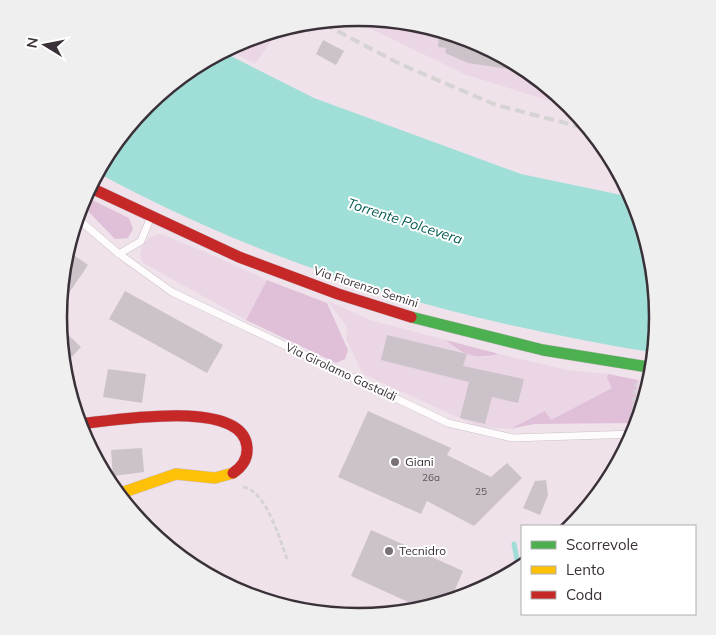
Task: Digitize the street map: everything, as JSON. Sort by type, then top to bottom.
[{"type":"main road","name":"Via Fiorenzo Semini","points":[[96,191],[237,256],[344,296],[418,319],[515,344],[645,367]]},
{"type":"main road","points":[[87,423],[177,416],[206,417],[221,421],[236,429],[245,438],[248,449],[243,465],[234,474],[219,478],[182,472],[125,492]]},
{"type":"lane","points":[[119,254],[140,241],[151,215]]},
{"type":"lane","name":"Via Girolamo Gastaldi","points":[[82,223],[119,254],[172,292],[448,423],[513,438],[624,434]]},
{"type":"path","points":[[632,417],[636,380]]},
{"type":"path","points":[[236,487],[247,487],[255,493],[263,504],[273,521],[287,559]]},
{"type":"shaded area","points":[[366,26],[415,32],[469,48],[520,75],[553,102],[464,74]]},
{"type":"shaded area","points":[[272,39],[255,64],[235,53]]},
{"type":"shaded area","points":[[92,200],[129,218],[133,229],[128,238],[115,239],[87,210]]},
{"type":"shaded area","points":[[157,234],[164,235],[212,255],[267,280],[246,320],[143,263],[140,257],[142,246],[148,238]]},
{"type":"shaded area","points":[[267,280],[327,303],[348,350],[345,359],[336,363],[246,320]]},
{"type":"shaded area","points":[[328,301],[370,320],[446,340],[460,352],[484,357],[499,354],[567,370],[608,374],[607,378],[613,388],[550,421],[545,411],[510,429],[479,427],[363,374],[346,339],[347,327]]},
{"type":"shaded area","points":[[446,340],[499,354],[470,355],[458,350]]},
{"type":"shaded area","points":[[608,374],[638,380],[635,409],[629,423],[534,424],[510,429],[545,411],[551,420],[612,388],[607,378]]},
{"type":"shaded area","points":[[638,380],[642,381],[639,393],[636,405]]},
{"type":"water","name":"Torrente Polcevera","points":[[230,56],[314,98],[521,174],[622,195],[634,224],[647,279],[649,298],[647,351],[543,332],[428,305],[316,270],[260,249],[152,201],[104,176],[106,172],[127,140],[152,112],[196,75]]},
{"type":"building","points":[[439,38],[469,48],[511,69],[468,63],[445,53],[446,48],[438,47]]},
{"type":"building","points":[[323,40],[344,51],[336,65],[316,54]]},
{"type":"building","points":[[74,255],[88,265],[67,295]]},
{"type":"building","points":[[125,291],[223,345],[207,373],[109,319]]},
{"type":"building","points":[[67,334],[81,347],[70,359]]},
{"type":"building","points":[[387,335],[467,354],[463,366],[524,379],[518,403],[492,397],[485,424],[460,418],[469,382],[381,360]]},
{"type":"building","points":[[108,369],[146,374],[142,403],[103,397]]},
{"type":"building","name":"Giani","points":[[368,411],[451,448],[447,455],[491,477],[507,463],[522,478],[474,526],[427,501],[421,514],[338,477]]},
{"type":"building","points":[[142,448],[144,472],[114,476],[111,450]]},
{"type":"building","points":[[546,480],[548,495],[540,515],[523,508],[535,481]]},
{"type":"building","name":"Tecnidro","points":[[371,530],[463,571],[454,592],[412,604],[351,576]]},
{"type":"waterway","points":[[514,544],[517,562]]},
{"type":"railway","points":[[331,28],[400,64],[496,105],[578,126]]},
{"type":"traffic: fast","points":[[411,317],[543,350],[645,367]]},
{"type":"traffic: slow","points":[[125,492],[176,474],[215,478],[233,473]]},
{"type":"traffic: jam","points":[[96,190],[239,257],[338,294],[411,317]]},
{"type":"traffic: jam","points":[[87,423],[173,416],[201,417],[224,422],[240,432],[247,447],[244,462],[233,473]]},
{"type":"place","name":"Giani","points":[[395,462]]},
{"type":"place","name":"Tecnidro","points":[[389,551]]}]
